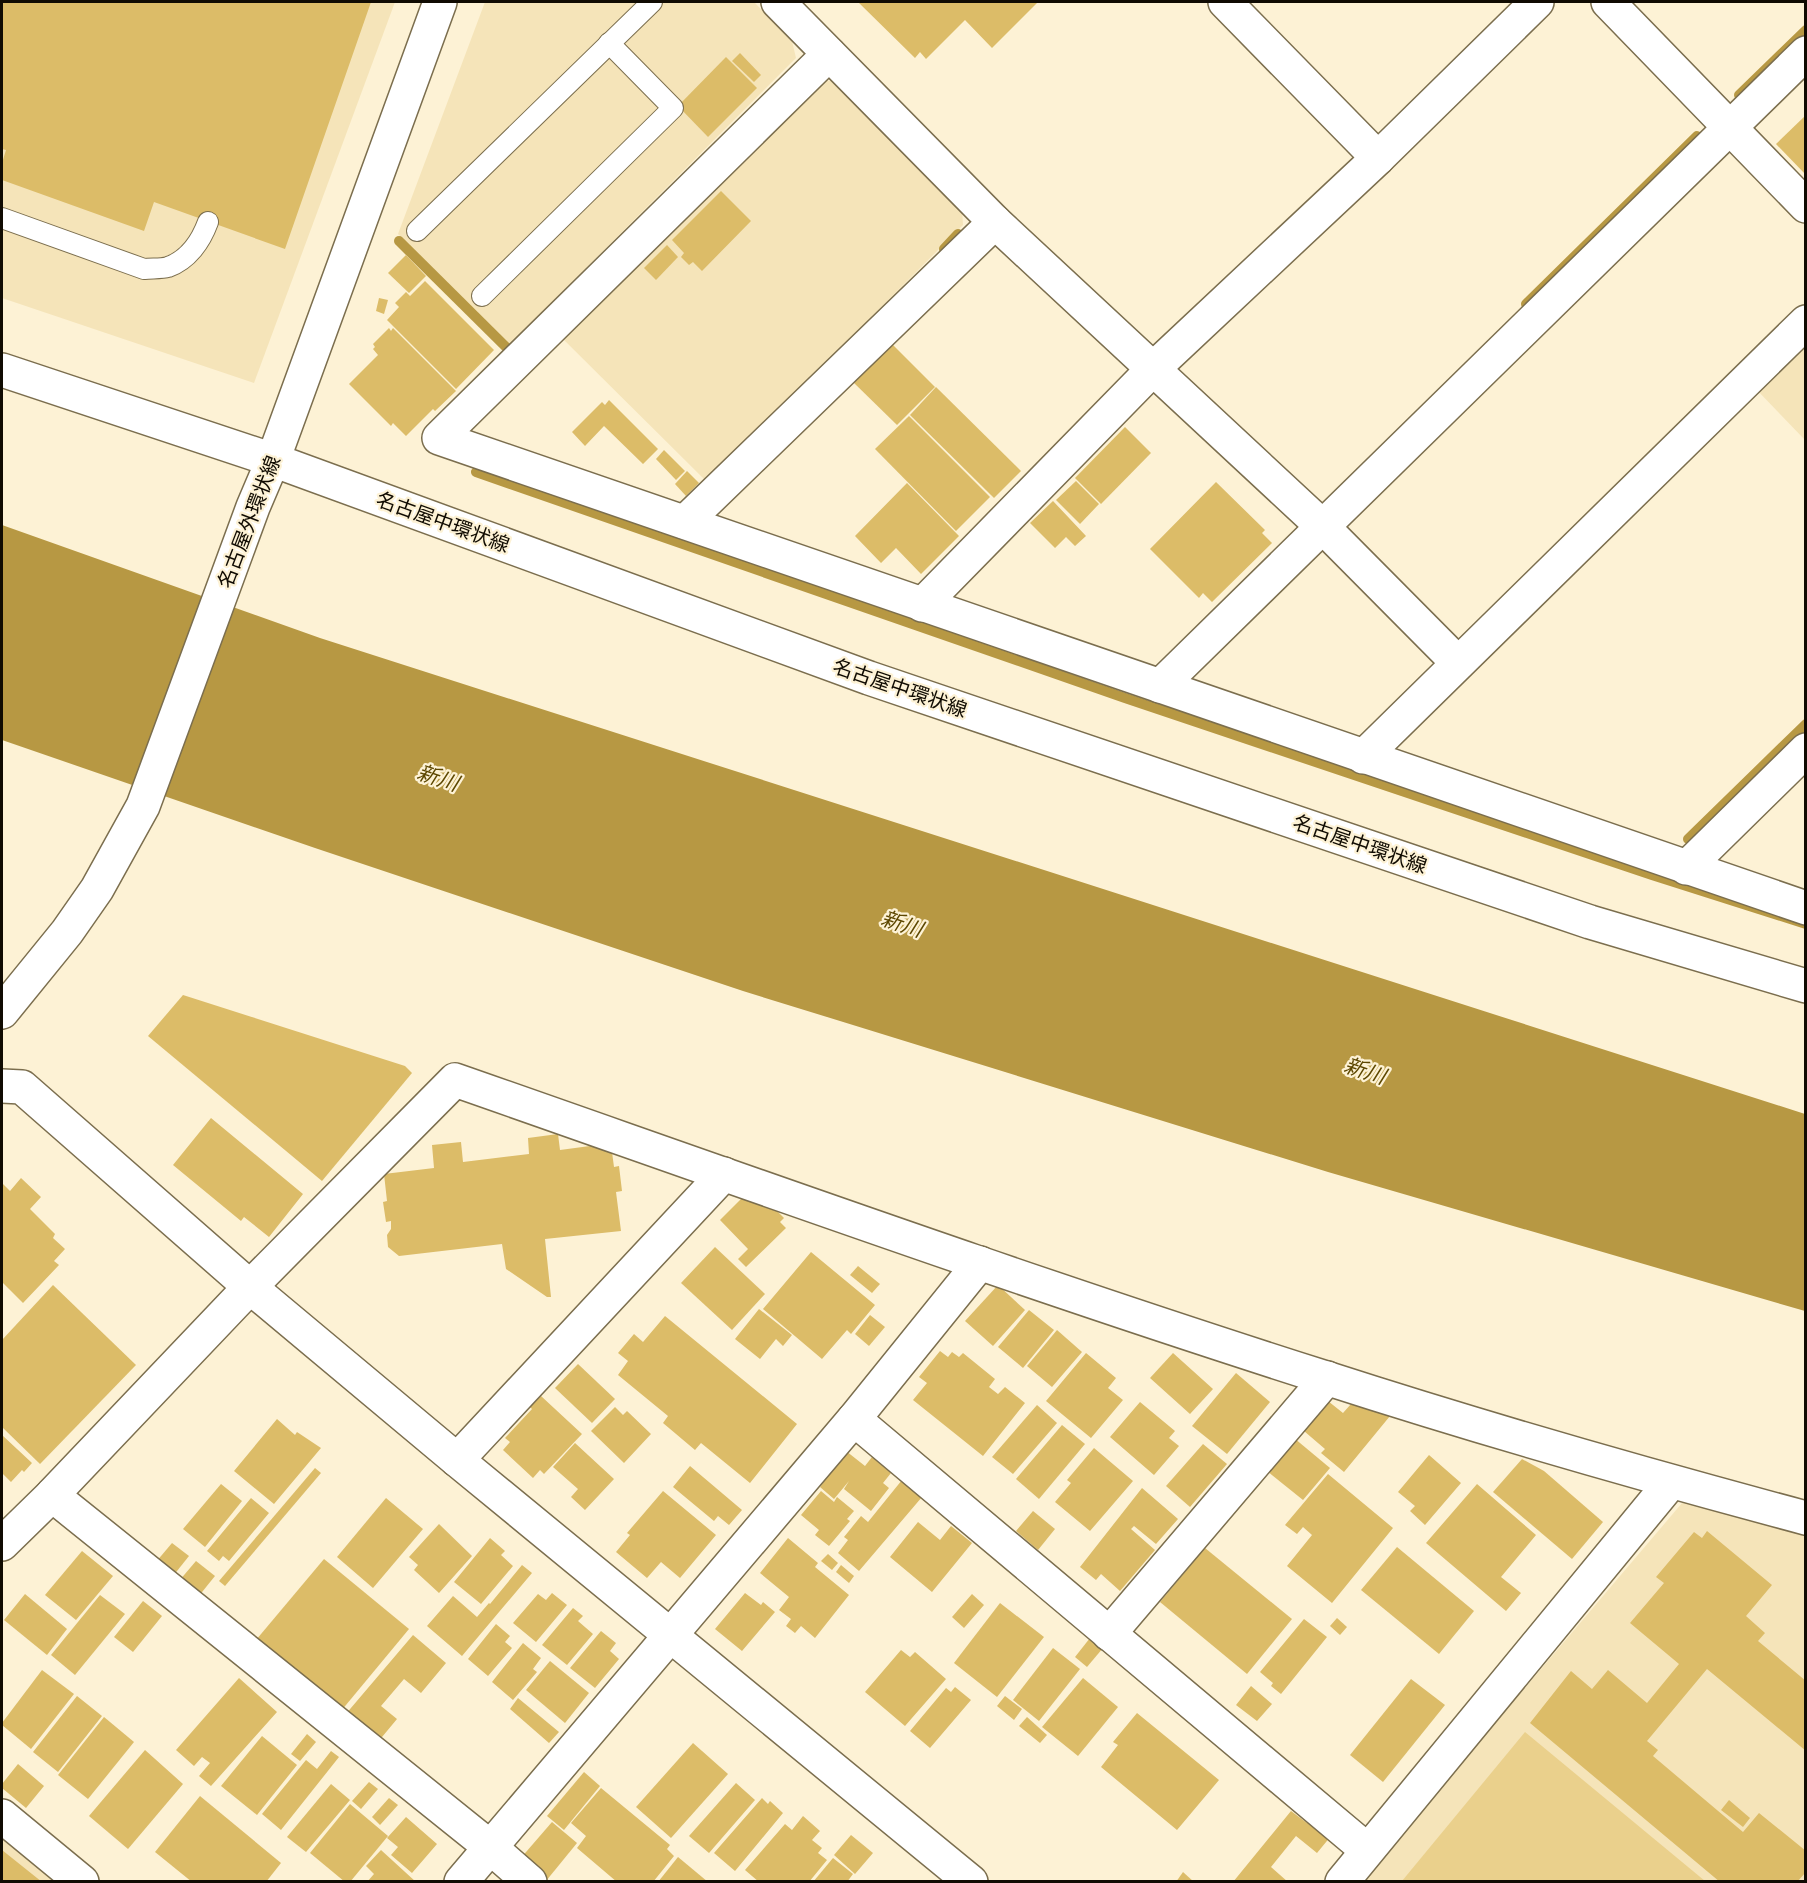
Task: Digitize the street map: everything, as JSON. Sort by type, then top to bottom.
[{"type":"street","name":"名古屋外環状線","points":[[2,1012],[67,932],[109,870],[142,806],[253,507],[273,460],[440,2]]},
{"type":"street","points":[[778,2],[995,222],[1323,527],[1458,663]]},
{"type":"street","points":[[1225,2],[1378,158]]},
{"type":"street","points":[[922,604],[1153,369],[1378,158],[1537,2]]},
{"type":"street","points":[[1608,2],[1806,206]]},
{"type":"street","points":[[1161,687],[1806,53]]},
{"type":"street","points":[[829,54],[439,438],[1806,908]]},
{"type":"street","points":[[685,522],[995,222]]},
{"type":"street","points":[[1363,756],[1806,322]]},
{"type":"street","name":"名古屋中環状線","points":[[2,370],[273,460],[869,678],[1590,922],[1806,986]]},
{"type":"street","points":[[1686,867],[1806,750]]},
{"type":"street","points":[[2,1544],[454,1080],[980,1263],[1327,1378],[1671,1482],[1806,1518]]},
{"type":"street","points":[[2,1086],[22,1087],[250,1287],[457,1460],[971,1881]]},
{"type":"street","points":[[457,1460],[724,1174]]},
{"type":"street","points":[[461,1881],[854,1419],[980,1263]]},
{"type":"street","points":[[1109,1634],[1327,1378]]},
{"type":"street","points":[[854,1419],[1367,1850]]},
{"type":"street","points":[[1342,1881],[1671,1482]]},
{"type":"street","points":[[52,1495],[530,1881]]},
{"type":"street","points":[[2,1816],[82,1881]]},
{"type":"lane","points":[[417,231],[652,2]]},
{"type":"lane","points":[[482,296],[673,108],[609,43]]},
{"type":"lane","points":[[2,218],[144,269],[168,267],[192,251],[202,237],[208,222]]},
{"type":"shaded area","points":[[2,2],[395,2],[254,383],[2,298]]},
{"type":"shaded area","points":[[485,2],[754,2],[792,41],[796,58],[509,345],[398,234]]},
{"type":"shaded area","points":[[816,80],[834,81],[962,208],[963,225],[707,482],[561,337]]},
{"type":"shaded area","points":[[1805,336],[1805,440],[1754,387]]},
{"type":"shaded area","points":[[1688,1496],[1805,1530],[1805,1881],[1360,1882]]},
{"type":"shaded area","points":[[1525,1732],[1705,1881],[1402,1881]]},
{"type":"shaded area","points":[[2,1827],[67,1881],[2,1881]]},
{"type":"water","name":"新川","points":[[2,525],[320,638],[1805,1114],[1805,1311],[1328,1172],[743,991],[315,848],[2,740]]},
{"type":"building","points":[[2,2],[371,2],[285,249],[154,202],[144,231],[2,180],[2,163],[6,150],[2,149]]},
{"type":"building","points":[[858,2],[1038,2],[992,48],[965,20],[926,59],[920,52],[915,58]]},
{"type":"building","points":[[740,53],[761,75],[754,82],[732,61]]},
{"type":"building","points":[[726,57],[757,88],[708,137],[678,106]]},
{"type":"building","points":[[1806,115],[1806,175],[1776,144]]},
{"type":"building","points":[[721,191],[751,221],[702,271],[693,262],[689,265],[681,257],[684,253],[672,240]]},
{"type":"building","points":[[667,245],[678,257],[656,280],[644,268]]},
{"type":"building","points":[[406,255],[426,276],[409,293],[388,273]]},
{"type":"building","points":[[425,281],[494,350],[456,389],[387,320],[399,307],[395,303],[406,292],[410,296]]},
{"type":"building","points":[[379,298],[388,300],[384,314],[376,311]]},
{"type":"building","points":[[389,328],[391,331],[393,328],[456,391],[435,411],[433,409],[406,436],[393,423],[391,426],[349,384],[378,355],[373,349],[375,347],[373,344]]},
{"type":"building","points":[[890,342],[935,387],[897,425],[852,381]]},
{"type":"building","points":[[936,387],[1021,471],[994,498],[910,415]]},
{"type":"building","points":[[609,400],[658,449],[643,464],[604,426],[585,446],[572,432],[602,402],[605,405]]},
{"type":"building","points":[[909,416],[990,497],[956,531],[875,449]]},
{"type":"building","points":[[1125,427],[1151,453],[1101,504],[1075,478]]},
{"type":"building","points":[[664,450],[685,471],[676,480],[656,459]]},
{"type":"building","points":[[687,471],[699,483],[686,496],[675,484]]},
{"type":"building","points":[[1076,481],[1099,504],[1080,524],[1056,500]]},
{"type":"building","points":[[1216,482],[1265,530],[1262,533],[1272,543],[1212,602],[1203,593],[1199,598],[1150,549]]},
{"type":"building","points":[[907,483],[959,536],[921,574],[896,548],[881,563],[855,536]]},
{"type":"building","points":[[1053,501],[1086,536],[1075,546],[1066,537],[1055,548],[1030,523]]},
{"type":"building","points":[[183,995],[405,1066],[412,1073],[322,1181],[148,1036]]},
{"type":"building","points":[[211,1118],[303,1194],[269,1237],[244,1217],[241,1221],[173,1165]]},
{"type":"building","points":[[558,1134],[560,1150],[605,1144],[606,1152],[612,1152],[614,1167],[619,1166],[622,1191],[616,1192],[621,1231],[545,1239],[551,1297],[547,1297],[506,1269],[502,1244],[399,1256],[388,1247],[387,1235],[391,1229],[391,1221],[386,1222],[383,1202],[387,1201],[384,1174],[434,1168],[432,1145],[461,1142],[463,1162],[529,1154],[528,1138]]},
{"type":"building","points":[[21,1178],[41,1197],[30,1209],[55,1234],[53,1238],[65,1249],[54,1261],[59,1265],[23,1303],[2,1282],[2,1183],[10,1191]]},
{"type":"building","points":[[748,1192],[762,1206],[767,1201],[784,1218],[780,1222],[786,1228],[746,1267],[738,1259],[748,1249],[720,1220]]},
{"type":"building","points":[[715,1247],[765,1294],[732,1330],[681,1283]]},
{"type":"building","points":[[811,1252],[875,1305],[851,1334],[847,1330],[822,1359],[763,1309]]},
{"type":"building","points":[[858,1266],[880,1284],[872,1293],[850,1275]]},
{"type":"building","points":[[53,1285],[136,1365],[40,1464],[2,1427],[2,1340]]},
{"type":"building","points":[[998,1285],[1025,1310],[993,1346],[965,1321]]},
{"type":"building","points":[[759,1309],[792,1335],[783,1346],[776,1339],[760,1359],[735,1339]]},
{"type":"building","points":[[1029,1310],[1054,1330],[1023,1368],[998,1347]]},
{"type":"building","points":[[870,1315],[885,1327],[869,1346],[855,1334]]},
{"type":"building","points":[[665,1316],[797,1424],[750,1483],[701,1443],[695,1450],[663,1423],[668,1416],[618,1375],[628,1361],[618,1353],[634,1334],[643,1342]]},
{"type":"building","points":[[1057,1330],[1082,1352],[1052,1387],[1027,1366]]},
{"type":"building","points":[[940,1351],[948,1357],[952,1352],[959,1357],[963,1353],[995,1379],[989,1387],[998,1394],[1005,1387],[1025,1403],[983,1456],[913,1400],[927,1383],[919,1377]]},
{"type":"building","points":[[1086,1353],[1116,1378],[1108,1388],[1123,1400],[1091,1438],[1046,1401]]},
{"type":"building","points":[[1173,1353],[1213,1389],[1190,1414],[1150,1378]]},
{"type":"building","points":[[578,1364],[615,1399],[592,1423],[555,1388]]},
{"type":"building","points":[[1236,1373],[1270,1402],[1227,1454],[1192,1426]]},
{"type":"building","points":[[541,1396],[582,1434],[544,1474],[540,1470],[533,1478],[503,1450],[510,1442],[505,1438]]},
{"type":"building","points":[[1328,1401],[1343,1413],[1351,1404],[1390,1416],[1344,1472],[1321,1453],[1325,1449],[1304,1431]]},
{"type":"building","points":[[1140,1402],[1175,1431],[1169,1438],[1179,1446],[1154,1475],[1110,1437]]},
{"type":"building","points":[[1037,1405],[1057,1423],[1013,1474],[992,1457]]},
{"type":"building","points":[[615,1407],[623,1415],[627,1411],[651,1434],[624,1463],[591,1431]]},
{"type":"building","points":[[277,1419],[295,1435],[297,1432],[321,1448],[274,1504],[234,1471]]},
{"type":"building","points":[[1062,1425],[1085,1444],[1039,1499],[1016,1479]]},
{"type":"building","points":[[2,1435],[32,1463],[11,1482],[2,1473]]},
{"type":"building","points":[[1294,1438],[1330,1468],[1303,1500],[1267,1471]]},
{"type":"building","points":[[575,1443],[614,1479],[585,1510],[571,1497],[578,1489],[553,1467]]},
{"type":"building","points":[[1203,1444],[1227,1464],[1190,1507],[1166,1486]]},
{"type":"building","points":[[1094,1448],[1133,1481],[1090,1531],[1055,1502],[1071,1483],[1067,1480]]},
{"type":"building","points":[[846,1451],[865,1466],[872,1457],[891,1473],[883,1483],[889,1488],[871,1511],[844,1489],[849,1481],[834,1499],[820,1487]]},
{"type":"building","points":[[1429,1455],[1461,1483],[1425,1525],[1410,1511],[1415,1506],[1398,1492]]},
{"type":"building","points":[[1522,1459],[1544,1471],[1603,1522],[1572,1559],[1493,1492]]},
{"type":"building","points":[[690,1466],[742,1510],[729,1525],[718,1516],[714,1521],[673,1487]]},
{"type":"building","points":[[315,1468],[321,1473],[225,1586],[219,1581]]},
{"type":"building","points":[[1328,1474],[1393,1528],[1332,1603],[1287,1566],[1312,1535],[1303,1527],[1297,1534],[1285,1525]]},
{"type":"building","points":[[902,1480],[922,1497],[859,1571],[838,1553],[848,1540],[844,1537],[861,1516],[868,1522]]},
{"type":"building","points":[[221,1484],[242,1501],[205,1547],[183,1529]]},
{"type":"building","points":[[1477,1484],[1536,1535],[1501,1577],[1521,1593],[1506,1611],[1426,1543]]},
{"type":"building","points":[[1142,1488],[1178,1519],[1156,1544],[1134,1526],[1131,1529],[1155,1550],[1120,1591],[1101,1574],[1096,1580],[1080,1567]]},
{"type":"building","points":[[663,1491],[716,1535],[680,1578],[661,1562],[647,1578],[616,1552],[630,1535],[627,1533]]},
{"type":"building","points":[[821,1491],[834,1502],[837,1497],[854,1511],[847,1519],[850,1521],[829,1546],[815,1535],[819,1530],[801,1515]]},
{"type":"building","points":[[251,1498],[269,1513],[229,1561],[223,1556],[219,1561],[207,1551]]},
{"type":"building","points":[[386,1498],[423,1529],[373,1588],[337,1557]]},
{"type":"building","points":[[1033,1511],[1055,1529],[1038,1550],[1016,1531]]},
{"type":"building","points":[[918,1522],[940,1540],[951,1526],[972,1543],[932,1592],[890,1557]]},
{"type":"building","points":[[439,1524],[472,1556],[439,1593],[414,1570],[418,1565],[409,1557]]},
{"type":"building","points":[[1707,1531],[1772,1585],[1746,1616],[1765,1633],[1758,1641],[1806,1681],[1806,1751],[1707,1669],[1647,1741],[1658,1750],[1653,1756],[1743,1832],[1759,1813],[1806,1851],[1806,1872],[1797,1882],[1720,1882],[1530,1723],[1571,1671],[1592,1689],[1608,1670],[1647,1703],[1679,1664],[1630,1623],[1664,1583],[1656,1577],[1694,1532],[1702,1538]]},
{"type":"building","points":[[490,1538],[505,1551],[501,1555],[513,1566],[481,1604],[454,1582]]},
{"type":"building","points":[[788,1538],[818,1563],[815,1567],[849,1595],[815,1638],[801,1626],[795,1633],[786,1626],[791,1619],[779,1610],[789,1597],[760,1573]]},
{"type":"building","points":[[172,1543],[189,1556],[173,1576],[156,1562]]},
{"type":"building","points":[[1397,1547],[1474,1611],[1439,1654],[1361,1590]]},
{"type":"building","points":[[1205,1548],[1292,1619],[1247,1674],[1160,1602]]},
{"type":"building","points":[[82,1551],[113,1576],[76,1620],[45,1595]]},
{"type":"building","points":[[828,1554],[838,1563],[832,1570],[821,1561]]},
{"type":"building","points":[[324,1559],[409,1629],[341,1711],[256,1640]]},
{"type":"building","points":[[196,1561],[215,1576],[198,1597],[179,1581]]},
{"type":"building","points":[[522,1565],[532,1573],[462,1656],[427,1626],[453,1596],[477,1617]]},
{"type":"building","points":[[841,1565],[854,1576],[849,1583],[836,1572]]},
{"type":"building","points":[[552,1593],[567,1605],[536,1642],[513,1623],[538,1594],[546,1600]]},
{"type":"building","points":[[745,1593],[761,1605],[763,1602],[775,1612],[742,1651],[715,1629]]},
{"type":"building","points":[[25,1594],[67,1629],[47,1655],[4,1620]]},
{"type":"building","points":[[972,1594],[984,1605],[964,1628],[952,1617]]},
{"type":"building","points":[[100,1595],[125,1614],[75,1675],[51,1655]]},
{"type":"building","points":[[143,1601],[162,1616],[133,1652],[114,1637]]},
{"type":"building","points":[[1000,1603],[1044,1637],[997,1697],[954,1663]]},
{"type":"building","points":[[573,1608],[583,1616],[578,1621],[593,1634],[567,1665],[542,1645]]},
{"type":"building","points":[[1337,1618],[1347,1627],[1340,1635],[1330,1626]]},
{"type":"building","points":[[1304,1619],[1327,1637],[1281,1694],[1271,1686],[1273,1683],[1260,1672]]},
{"type":"building","points":[[496,1624],[510,1636],[505,1642],[512,1648],[488,1676],[468,1659]]},
{"type":"building","points":[[601,1631],[616,1643],[610,1651],[619,1659],[595,1688],[570,1668]]},
{"type":"building","points":[[413,1635],[446,1663],[421,1693],[404,1679],[381,1706],[397,1719],[377,1743],[345,1715]]},
{"type":"building","points":[[1090,1638],[1103,1648],[1087,1667],[1075,1657]]},
{"type":"building","points":[[523,1643],[541,1658],[533,1669],[537,1672],[513,1700],[492,1682]]},
{"type":"building","points":[[1053,1648],[1080,1669],[1039,1721],[1013,1700]]},
{"type":"building","points":[[901,1650],[910,1657],[915,1652],[946,1679],[905,1726],[865,1692]]},
{"type":"building","points":[[550,1661],[589,1693],[565,1723],[526,1690]]},
{"type":"building","points":[[42,1670],[74,1694],[31,1749],[2,1723]]},
{"type":"building","points":[[239,1678],[277,1712],[211,1786],[199,1776],[210,1763],[202,1757],[194,1766],[176,1750]]},
{"type":"building","points":[[1083,1678],[1118,1707],[1078,1756],[1042,1727]]},
{"type":"building","points":[[1411,1679],[1445,1705],[1383,1782],[1350,1755]]},
{"type":"building","points":[[1251,1686],[1272,1704],[1257,1721],[1236,1705]]},
{"type":"building","points":[[955,1687],[971,1700],[930,1748],[910,1731],[946,1688],[951,1692]]},
{"type":"building","points":[[77,1696],[102,1716],[58,1772],[33,1752]]},
{"type":"building","points":[[1005,1696],[1022,1709],[1014,1720],[997,1706]]},
{"type":"building","points":[[518,1698],[559,1732],[549,1743],[510,1709]]},
{"type":"building","points":[[1137,1713],[1219,1780],[1177,1830],[1101,1767],[1118,1745],[1113,1742]]},
{"type":"building","points":[[104,1717],[134,1742],[88,1799],[58,1775]]},
{"type":"building","points":[[1027,1717],[1047,1735],[1040,1743],[1019,1726]]},
{"type":"building","points":[[307,1734],[316,1742],[300,1761],[291,1754]]},
{"type":"building","points":[[262,1736],[297,1765],[257,1815],[221,1786]]},
{"type":"building","points":[[693,1743],[728,1774],[671,1838],[636,1807]]},
{"type":"building","points":[[145,1750],[183,1784],[128,1849],[89,1816]]},
{"type":"building","points":[[331,1751],[339,1757],[281,1830],[262,1814],[306,1760],[317,1769]]},
{"type":"building","points":[[18,1764],[44,1786],[26,1808],[2,1788],[2,1784]]},
{"type":"building","points":[[584,1772],[600,1786],[564,1830],[547,1816]]},
{"type":"building","points":[[369,1782],[378,1789],[361,1809],[352,1801]]},
{"type":"building","points":[[736,1783],[755,1800],[709,1853],[689,1836]]},
{"type":"building","points":[[331,1784],[350,1800],[306,1852],[287,1837]]},
{"type":"building","points":[[601,1788],[670,1845],[667,1849],[674,1856],[653,1882],[617,1882],[577,1848],[586,1836],[571,1823]]},
{"type":"building","points":[[200,1796],[281,1863],[266,1882],[192,1882],[155,1852]]},
{"type":"building","points":[[389,1798],[398,1805],[380,1825],[372,1817]]},
{"type":"building","points":[[762,1798],[768,1804],[770,1801],[783,1813],[735,1871],[714,1853]]},
{"type":"building","points":[[1729,1800],[1750,1818],[1743,1827],[1721,1810]]},
{"type":"building","points":[[350,1804],[388,1836],[350,1882],[345,1882],[310,1853]]},
{"type":"building","points":[[1291,1811],[1307,1823],[1310,1819],[1331,1836],[1317,1853],[1296,1836],[1271,1867],[1288,1882],[1233,1882]]},
{"type":"building","points":[[803,1816],[820,1831],[812,1840],[822,1848],[818,1853],[827,1860],[809,1882],[759,1882],[745,1870],[785,1824],[792,1830]]},
{"type":"building","points":[[406,1817],[437,1844],[412,1873],[391,1855],[398,1847],[387,1838]]},
{"type":"building","points":[[552,1822],[577,1843],[546,1881],[520,1859]]},
{"type":"building","points":[[851,1835],[873,1853],[855,1874],[834,1855]]},
{"type":"building","points":[[2,1850],[42,1882],[2,1882]]},
{"type":"building","points":[[381,1850],[416,1882],[367,1882],[374,1874],[366,1866]]},
{"type":"building","points":[[678,1857],[708,1882],[658,1882]]},
{"type":"building","points":[[833,1858],[853,1874],[847,1882],[813,1882]]},
{"type":"building","points":[[1183,1872],[1194,1882],[1176,1882]]},
{"type":"waterway","points":[[1739,95],[1806,30]]},
{"type":"waterway","points":[[1526,304],[1697,136]]},
{"type":"waterway","points":[[944,249],[958,234]]},
{"type":"waterway","points":[[399,241],[509,350]]},
{"type":"waterway","points":[[476,472],[1125,698],[1652,875],[1806,924]]},
{"type":"waterway","points":[[1688,839],[1806,724]]}]
